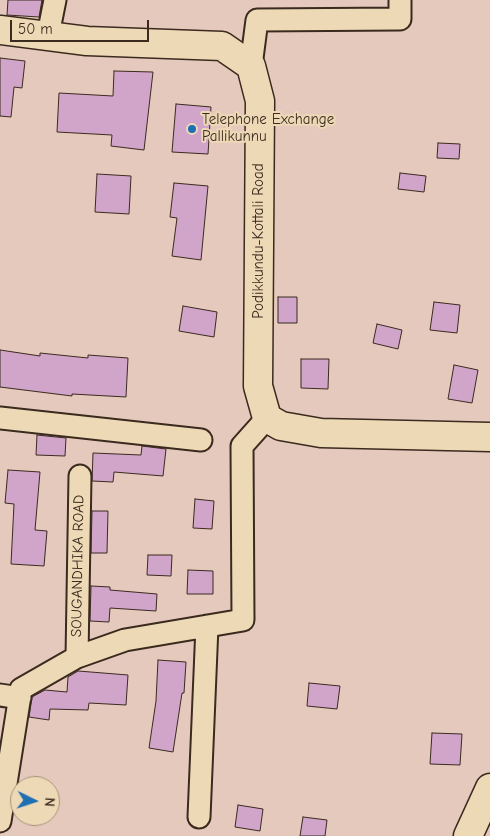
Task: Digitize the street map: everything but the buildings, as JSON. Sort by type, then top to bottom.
[{"type":"main road","points":[[0,30],[87,41],[222,46],[251,66]]},
{"type":"main road","name":"Podikkundu-Kottali Road","points":[[251,66],[260,102],[258,386],[266,418]]},
{"type":"main road","points":[[266,418],[281,426],[321,433],[490,437]]},
{"type":"main road","points":[[468,836],[490,788]]},
{"type":"street","points":[[48,35],[55,0]]},
{"type":"street","points":[[251,66],[257,20],[400,19],[400,0]]},
{"type":"street","points":[[0,418],[201,440]]},
{"type":"street","points":[[0,820],[10,697],[77,657],[125,640],[243,620],[242,446],[266,418]]},
{"type":"street","name":"SOUGANDHIKA ROAD","points":[[77,657],[80,476]]},
{"type":"street","points":[[199,817],[207,626]]},
{"type":"place","name":"Telephone Exchange Pallikunnu","points":[[192,129]]}]
